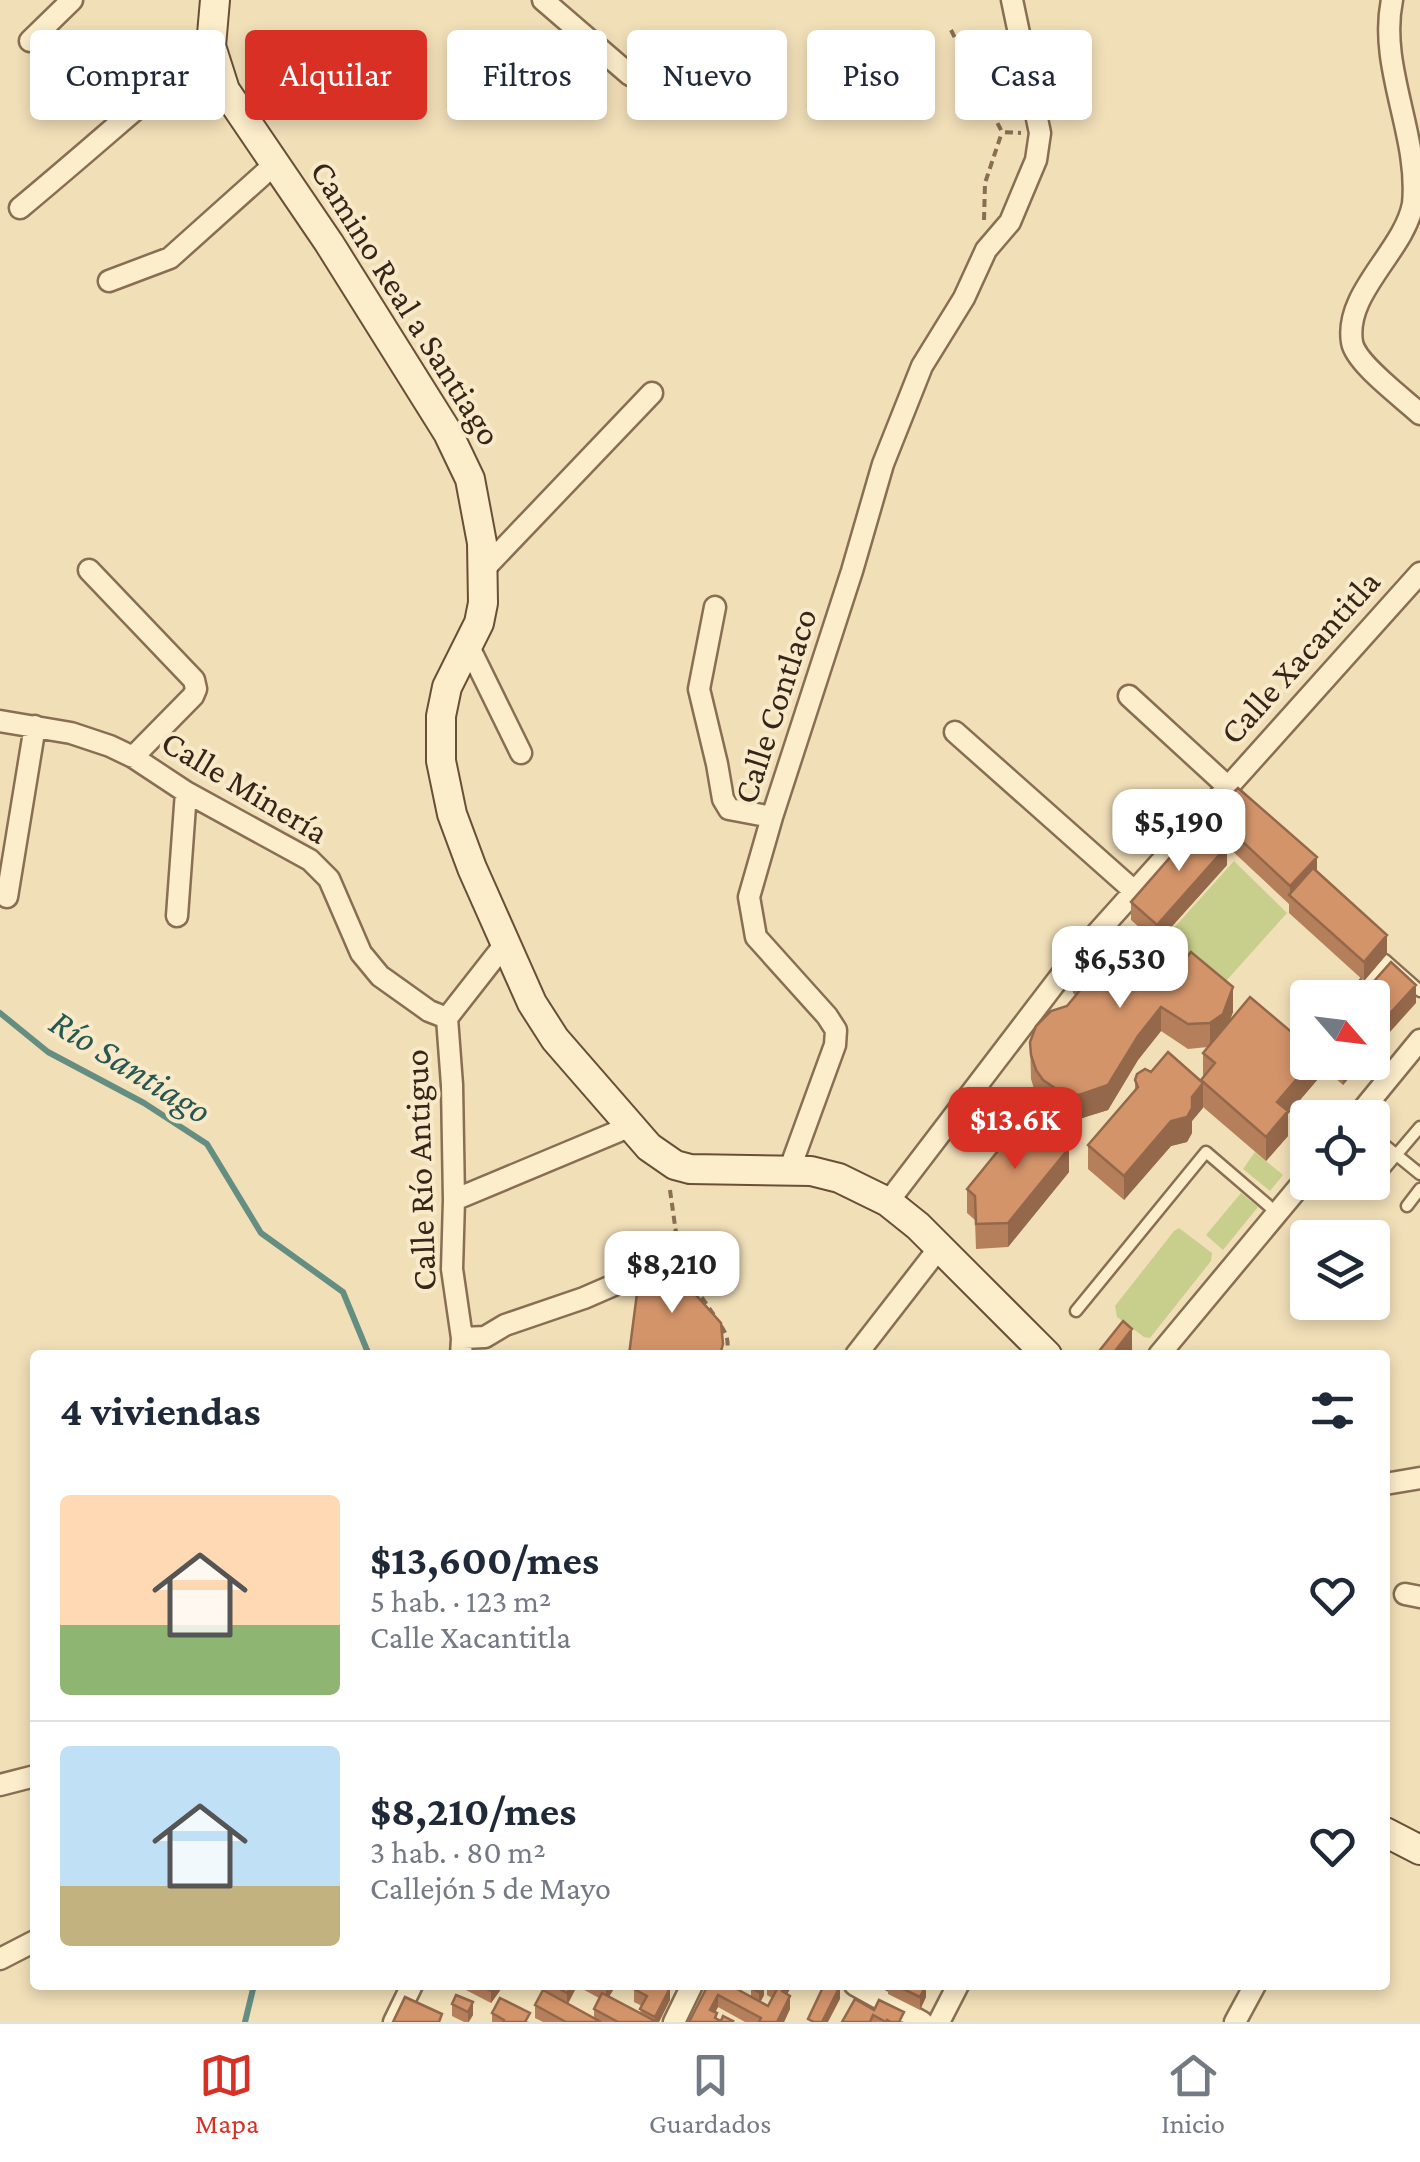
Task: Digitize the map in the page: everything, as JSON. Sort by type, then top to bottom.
[{"type":"street","points":[[40,30],[72,0]]},
{"type":"street","points":[[20,208],[149,96],[213,24],[200,0]]},
{"type":"street","points":[[543,0],[627,71]]},
{"type":"street","name":"Calle Contlaco","points":[[789,1171],[836,1030],[756,937],[749,896],[883,464],[922,366],[964,298],[986,250],[1010,222],[1036,160],[1040,133],[1012,0]]},
{"type":"street","points":[[1392,0],[1389,37],[1418,159],[1414,202],[1409,220],[1358,304],[1351,325],[1352,347],[1420,414]]},
{"type":"street","name":"Camino Real a Santiago","points":[[213,24],[225,90],[448,432],[470,479],[482,543],[483,604],[479,623],[447,687],[441,716],[440,761],[452,814],[472,868],[532,1003],[555,1039],[631,1126],[675,1166],[811,1172],[839,1178],[888,1202],[918,1226],[1042,1350]]},
{"type":"street","points":[[109,281],[170,258],[276,163]]},
{"type":"street","points":[[484,569],[652,393]]},
{"type":"street","points":[[89,570],[194,680],[193,696],[133,757]]},
{"type":"street","name":"Calle Xacantitla","points":[[888,1202],[1072,961],[1116,925],[1133,890],[1420,573]]},
{"type":"street","points":[[715,608],[700,690],[718,764],[722,800],[729,809],[772,818]]},
{"type":"street","points":[[468,645],[521,754]]},
{"type":"street","points":[[1129,696],[1227,786]]},
{"type":"street","name":"Calle Minería","points":[[0,722],[71,733],[110,746],[320,867],[330,879],[361,954],[370,965],[406,997],[447,1018]]},
{"type":"street","points":[[7,897],[35,726]]},
{"type":"street","points":[[955,732],[1133,890]]},
{"type":"street","points":[[177,916],[186,792]]},
{"type":"street","name":"Calle Río Antiguo","points":[[461,1346],[452,1269],[454,1200],[447,1018],[505,944]]},
{"type":"street","points":[[1371,1100],[1420,1040]]},
{"type":"street","points":[[454,1200],[631,1126]]},
{"type":"street","points":[[1163,1350],[1290,1198]]},
{"type":"street","points":[[860,1350],[940,1248]]},
{"type":"street","points":[[461,1346],[485,1338],[505,1324],[584,1298],[676,1258]]},
{"type":"street","points":[[1390,1483],[1420,1478]]},
{"type":"street","points":[[0,1785],[30,1777]]},
{"type":"street","points":[[1390,1835],[1420,1850]]},
{"type":"street","points":[[0,1959],[30,1943]]},
{"type":"street","points":[[394,2022],[410,1990]]},
{"type":"street","points":[[674,2022],[690,1990]]},
{"type":"street","points":[[864,1990],[922,2022]]},
{"type":"street","points":[[938,1990],[942,2015]]},
{"type":"street","points":[[942,2015],[955,1990]]},
{"type":"street","points":[[1235,2022],[1253,1990]]},
{"type":"lane","points":[[1368,980],[1385,960],[1420,991]]},
{"type":"lane","points":[[1390,1162],[1420,1127]]},
{"type":"lane","points":[[1390,1150],[1420,1174]]},
{"type":"lane","points":[[1076,1311],[1206,1152],[1278,1213]]},
{"type":"lane","points":[[1407,1206],[1420,1189]]},
{"type":"path","points":[[951,30],[1002,132],[985,183],[986,250]]},
{"type":"path","points":[[1002,132],[1040,133]]},
{"type":"green space","points":[[1234,861],[1287,913],[1218,990],[1163,940]]},
{"type":"green space","points":[[1255,1152],[1283,1175],[1270,1191],[1243,1169]]},
{"type":"green space","points":[[1241,1193],[1258,1207],[1223,1250],[1206,1235]]},
{"type":"green space","points":[[1179,1228],[1212,1253],[1211,1261],[1150,1338],[1144,1337],[1117,1317],[1115,1306]]},
{"type":"building","points":[[1238,788],[1317,857],[1290,886],[1212,813]]},
{"type":"building","points":[[1201,822],[1227,846],[1157,925],[1131,902]]},
{"type":"building","points":[[1313,868],[1387,935],[1364,962],[1289,895]]},
{"type":"building","points":[[1128,928],[1178,968],[1191,952],[1233,987],[1223,1014],[1210,1023],[1188,1024],[1161,1007],[1108,1085],[1079,1095],[1058,1090],[1036,1070],[1030,1042],[1036,1026],[1051,1011],[1067,1006],[1086,983],[1073,969],[1078,955],[1084,950],[1093,951],[1104,958]]},
{"type":"building","points":[[1391,962],[1416,985],[1390,1013],[1390,980],[1375,980]]},
{"type":"building","points":[[1250,997],[1290,1031],[1290,1080],[1296,1080],[1277,1102],[1288,1111],[1266,1137],[1201,1080],[1215,1063],[1203,1053]]},
{"type":"building","points":[[1168,1052],[1203,1083],[1192,1097],[1187,1117],[1171,1121],[1124,1176],[1088,1145],[1138,1087],[1137,1074],[1145,1069],[1151,1072]]},
{"type":"building","points":[[1028,1114],[1069,1148],[1008,1223],[976,1224],[975,1196],[967,1189]]},
{"type":"building","points":[[673,1256],[696,1295],[721,1323],[721,1350],[630,1350],[640,1270]]},
{"type":"building","points":[[1123,1321],[1132,1329],[1116,1350],[1100,1350]]},
{"type":"building","points":[[543,1990],[601,2022],[566,2022],[535,2005]]},
{"type":"building","points":[[636,1990],[669,1990],[655,2017],[640,2009],[647,1996]]},
{"type":"building","points":[[705,1990],[739,1990],[768,2006],[776,1990],[790,1996],[777,2022],[759,2022],[761,2018],[718,1995],[710,2010],[717,2013],[715,2018],[721,2021],[723,2016],[732,2022],[689,2022]]},
{"type":"building","points":[[822,1990],[838,1990],[822,2022],[808,2019]]},
{"type":"building","points":[[905,1990],[924,1990],[920,1997]]},
{"type":"building","points":[[602,1993],[655,2022],[618,2022],[594,2009]]},
{"type":"building","points":[[456,1995],[473,2002],[468,2012],[452,2004]]},
{"type":"building","points":[[405,1997],[442,2014],[439,2022],[393,2022]]},
{"type":"building","points":[[500,1998],[530,2013],[525,2022],[503,2022],[492,2013]]},
{"type":"building","points":[[855,1999],[874,2010],[879,2000],[904,2012],[899,2022],[886,2022],[873,2015],[870,2022],[842,2022]]},
{"type":"waterway","name":"Río Santiago","points":[[0,1013],[48,1052],[144,1103],[207,1144],[261,1233],[343,1292],[367,1350]]},
{"type":"waterway","name":"Río Santiago","points":[[245,2022],[253,1990]]}]
